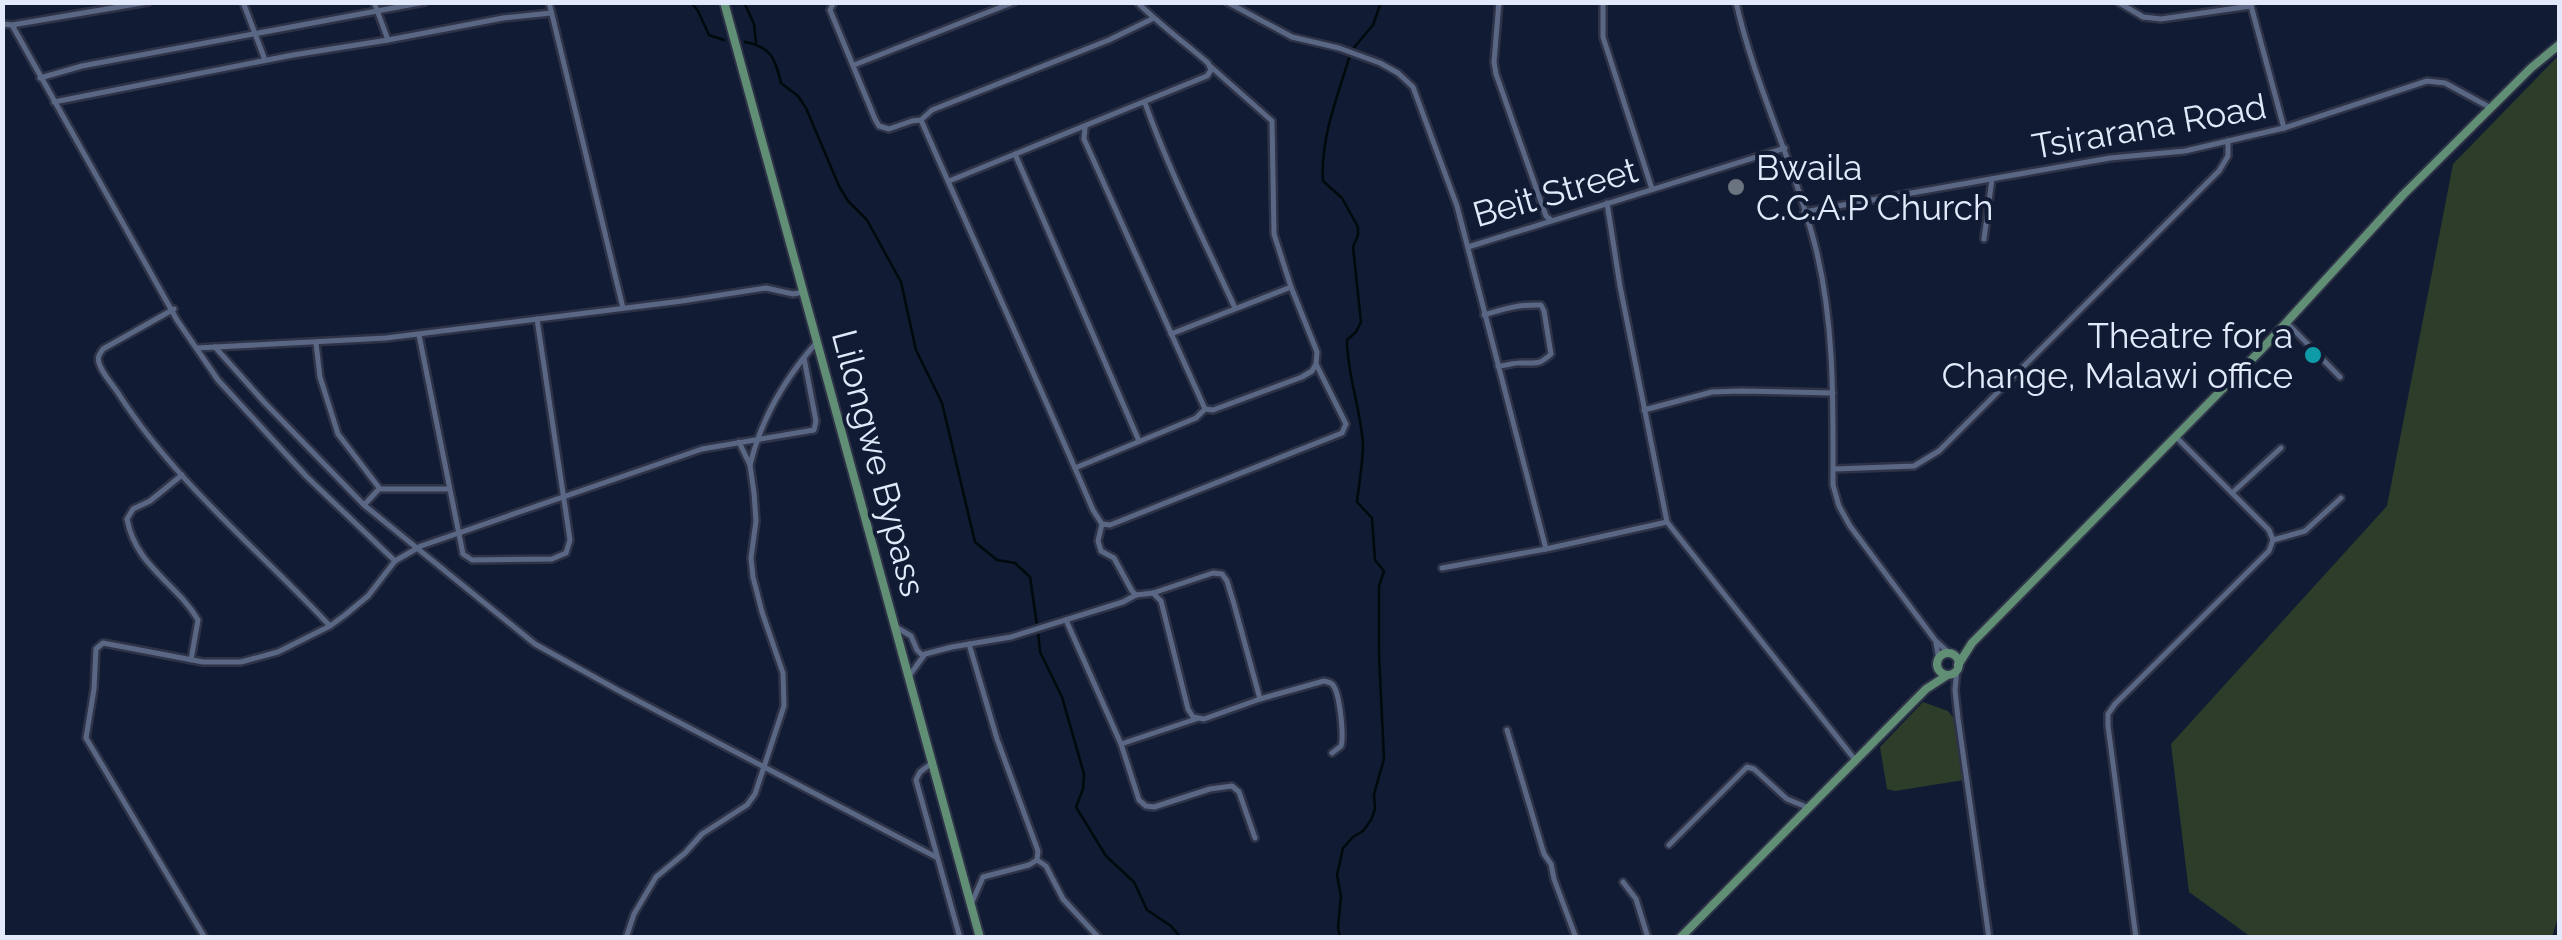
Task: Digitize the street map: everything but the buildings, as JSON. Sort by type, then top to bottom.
[{"type":"main road","name":"Lilongwe Bypass","points":[[724,2],[980,938]]},
{"type":"main road","points":[[1680,938],[1926,689],[1958,667],[1972,643],[2287,323],[2403,194],[2560,44]]},
{"type":"main road","points":[[1926,689],[1943,655],[1972,643]]},
{"type":"main road","points":[[1949,653],[1956,656],[1958,667]]},
{"type":"main road","points":[[1938,663],[1941,674],[1946,676]]},
{"type":"street","points":[[2,24],[148,2]]},
{"type":"street","points":[[242,2],[266,60]]},
{"type":"street","points":[[374,2],[388,40]]},
{"type":"street","points":[[40,78],[82,66],[425,2]]},
{"type":"street","points":[[549,2],[623,308]]},
{"type":"street","points":[[834,2],[830,10],[846,52],[879,126],[889,130],[921,120],[932,110],[1152,19]]},
{"type":"street","points":[[854,66],[1014,2]]},
{"type":"street","points":[[1137,2],[1272,120],[1274,226],[1290,287],[1317,352],[1316,364],[1302,377],[1212,410],[1205,409]]},
{"type":"street","name":"Beit Street","points":[[1229,2],[1292,37],[1356,53],[1407,80],[1457,206],[1467,248],[1785,148]]},
{"type":"street","points":[[1499,2],[1496,74],[1546,216],[1554,220]]},
{"type":"street","points":[[1603,2],[1604,37],[1652,189]]},
{"type":"street","points":[[1736,2],[1816,250],[1829,327],[1836,496],[1850,526],[1935,640],[1949,653]]},
{"type":"street","points":[[2118,2],[2143,16],[2161,19],[2250,4],[2284,128]]},
{"type":"street","points":[[54,102],[266,60],[552,12]]},
{"type":"street","points":[[12,25],[178,320],[218,380],[274,443],[395,562]]},
{"type":"street","points":[[949,181],[1207,76],[1210,66]]},
{"type":"street","name":"Tsirarana Road","points":[[1804,212],[2110,158],[2185,152],[2284,128],[2427,81],[2446,83],[2491,108]]},
{"type":"street","points":[[1145,103],[1173,176],[1235,308]]},
{"type":"street","points":[[921,120],[1102,524],[1099,548],[1114,558],[1136,595]]},
{"type":"street","points":[[1086,126],[1084,138],[1205,409]]},
{"type":"street","points":[[1833,469],[1914,466],[1939,451],[2219,171],[2228,156],[2228,141]]},
{"type":"street","points":[[1015,154],[1139,441]]},
{"type":"street","points":[[1984,239],[1992,179]]},
{"type":"street","points":[[1607,203],[1667,522],[1856,761]]},
{"type":"street","points":[[1467,248],[1546,549]]},
{"type":"street","points":[[1171,334],[1290,287]]},
{"type":"street","points":[[197,348],[418,334],[766,288],[793,294],[804,292]]},
{"type":"street","points":[[1484,315],[1530,304],[1542,306],[1544,311],[1552,354],[1534,364],[1498,366]]},
{"type":"street","points":[[174,310],[103,349],[99,363],[128,408],[182,475],[330,626]]},
{"type":"street","points":[[418,334],[463,554],[472,560],[560,558],[570,540],[537,319]]},
{"type":"street","points":[[2287,323],[2340,377]]},
{"type":"street","points":[[750,465],[772,406],[817,342]]},
{"type":"street","points":[[316,343],[320,377],[338,434],[380,489]]},
{"type":"street","points":[[215,346],[364,505],[534,644],[936,857]]},
{"type":"street","points":[[205,938],[85,734],[92,709],[98,645],[191,660],[241,662],[278,652],[330,626],[368,596],[395,562],[416,549],[702,449],[814,430],[816,421],[804,358]]},
{"type":"street","points":[[1102,524],[1110,525],[1342,433],[1346,424],[1316,364]]},
{"type":"street","points":[[1644,410],[1712,392],[1834,393]]},
{"type":"street","points":[[1075,468],[1196,418],[1205,409]]},
{"type":"street","points":[[2136,938],[2108,714],[2269,551],[2273,540],[2269,530],[2176,437]]},
{"type":"street","points":[[626,938],[634,914],[656,877],[702,834],[746,805],[755,794],[784,706],[784,674],[753,577],[751,558],[756,521],[750,465],[739,442]]},
{"type":"street","points":[[2232,493],[2281,448]]},
{"type":"street","points":[[182,475],[150,501],[133,508],[127,519],[143,559],[198,620],[191,660]]},
{"type":"street","points":[[364,505],[380,489],[450,489]]},
{"type":"street","points":[[2273,540],[2305,531],[2341,498]]},
{"type":"street","points":[[1442,568],[1667,522]]},
{"type":"street","points":[[908,678],[923,656],[1004,639],[1213,572],[1222,574],[1231,592],[1260,698]]},
{"type":"street","points":[[1154,592],[1161,601],[1188,708],[1196,719]]},
{"type":"street","points":[[1066,620],[1142,804],[1154,806],[1232,786],[1239,792],[1254,838]]},
{"type":"street","points":[[895,627],[912,636],[923,656]]},
{"type":"street","points":[[1935,640],[1938,663]]},
{"type":"street","points":[[969,644],[996,739],[1037,846],[1037,860]]},
{"type":"street","points":[[1958,667],[1956,690],[1990,938]]},
{"type":"street","points":[[1946,676],[1956,690]]},
{"type":"street","points":[[1120,744],[1324,681],[1332,684],[1344,742],[1332,753]]},
{"type":"street","points":[[1508,730],[1544,854],[1576,938]]},
{"type":"street","points":[[932,763],[916,780],[960,938]]},
{"type":"street","points":[[1669,844],[1747,767],[1788,799],[1808,808]]},
{"type":"street","points":[[971,905],[986,876],[1037,860]]},
{"type":"street","points":[[1037,860],[1046,866],[1062,899],[1098,938]]},
{"type":"street","points":[[964,879],[982,880]]},
{"type":"street","points":[[1623,882],[1636,899],[1648,938]]},
{"type":"green space","points":[[2559,55],[2560,911],[2552,937],[2251,937],[2189,892],[2171,744],[2387,506],[2453,164]]},
{"type":"green space","points":[[1923,702],[1948,711],[1954,719],[1964,780],[1887,789],[1880,747]]},
{"type":"waterway","points":[[691,2],[709,35],[724,40]]},
{"type":"waterway","points":[[744,2],[754,24],[756,43]]},
{"type":"waterway","points":[[1352,50],[1373,25],[1381,2]]},
{"type":"waterway","points":[[745,42],[771,55],[781,83],[806,108],[839,186],[867,220],[901,282],[916,350],[942,403],[975,542],[997,560],[1015,563],[1030,577],[1037,625]]},
{"type":"waterway","points":[[1340,938],[1337,875],[1343,848],[1371,820],[1384,759],[1379,655],[1379,586],[1384,571],[1375,560],[1372,518],[1357,502],[1363,445],[1347,340],[1361,322],[1353,247],[1358,227],[1342,198],[1323,181],[1327,133],[1350,55]]},
{"type":"waterway","points":[[1038,631],[1040,652],[1062,697],[1084,774],[1076,807],[1106,856],[1134,882],[1147,910],[1181,938]]},
{"type":"place","name":"Bwaila C.C.A.P Church","points":[[1736,187]]},
{"type":"place","name":"Theatre for a Change, Malawi office","points":[[2313,355]]}]
